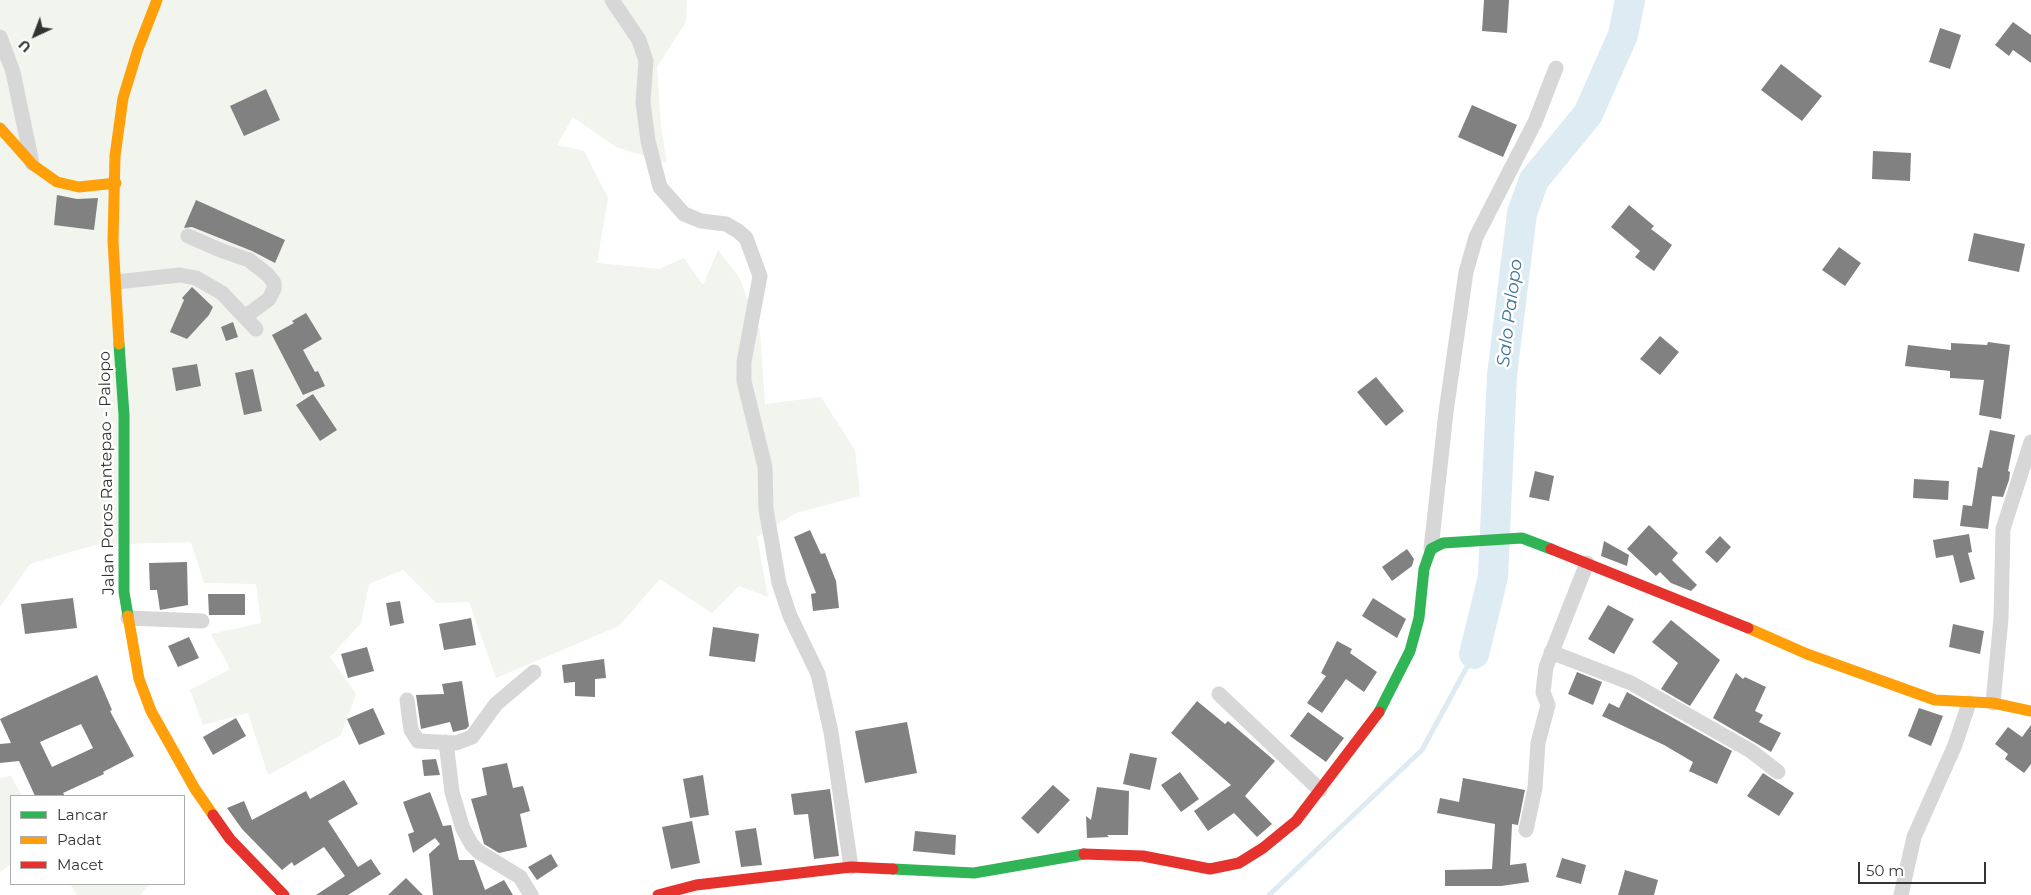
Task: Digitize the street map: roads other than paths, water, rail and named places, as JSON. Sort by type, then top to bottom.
[{"type":"main road","name":"Jalan Poros Rantepao - Palopo","points":[[157,0],[138,49],[123,98],[115,156],[114,241],[124,415],[124,592],[139,679],[151,711],[195,789],[230,839],[284,895]]},
{"type":"main road","points":[[0,128],[33,165],[56,182],[79,187],[116,183]]},
{"type":"main road","points":[[658,895],[696,885],[851,867],[974,873],[1080,854],[1104,853],[1143,856],[1210,869],[1239,863],[1263,848],[1296,821],[1377,716],[1399,676],[1410,651],[1419,618],[1424,569],[1437,546],[1522,538],[1587,562],[1721,616],[1808,654],[1878,681],[1935,700],[1993,703],[2031,711]]},
{"type":"street","points":[[612,0],[639,40],[646,61],[643,102],[648,141],[660,187],[684,214],[701,221],[726,224],[746,238],[760,276],[744,362],[744,381],[765,467],[766,509],[779,583],[790,616],[818,674],[831,732],[851,867]]},
{"type":"street","points":[[0,37],[13,72],[33,165]]},
{"type":"street","points":[[1437,546],[1446,412],[1466,272],[1476,237],[1535,122],[1556,68]]},
{"type":"street","points":[[188,236],[249,260],[268,275],[274,283],[274,289],[269,299],[246,316]]},
{"type":"street","points":[[117,282],[180,274],[196,278],[222,293],[246,316],[256,329]]},
{"type":"street","points":[[1993,703],[2001,618],[2003,529],[2022,465],[2031,442]]},
{"type":"street","points":[[1526,830],[1534,788],[1538,743],[1548,705],[1543,692],[1543,681],[1551,652],[1587,562]]},
{"type":"street","points":[[128,618],[202,621]]},
{"type":"street","points":[[1551,652],[1631,683],[1751,751],[1778,772]]},
{"type":"street","points":[[407,700],[414,737],[424,742],[456,744],[472,737],[496,704],[534,672]]},
{"type":"street","points":[[1219,694],[1320,790]]},
{"type":"street","points":[[1901,895],[1914,837],[1955,745],[1969,703]]},
{"type":"street","points":[[446,742],[452,792],[464,829],[472,845],[479,852],[520,877],[531,895]]},
{"type":"waterway","name":"Salo Palopo","points":[[1474,654],[1493,577],[1502,375],[1522,213],[1534,180],[1588,114],[1623,35],[1630,0]]},
{"type":"waterway","points":[[1269,895],[1422,750],[1474,654]]}]
